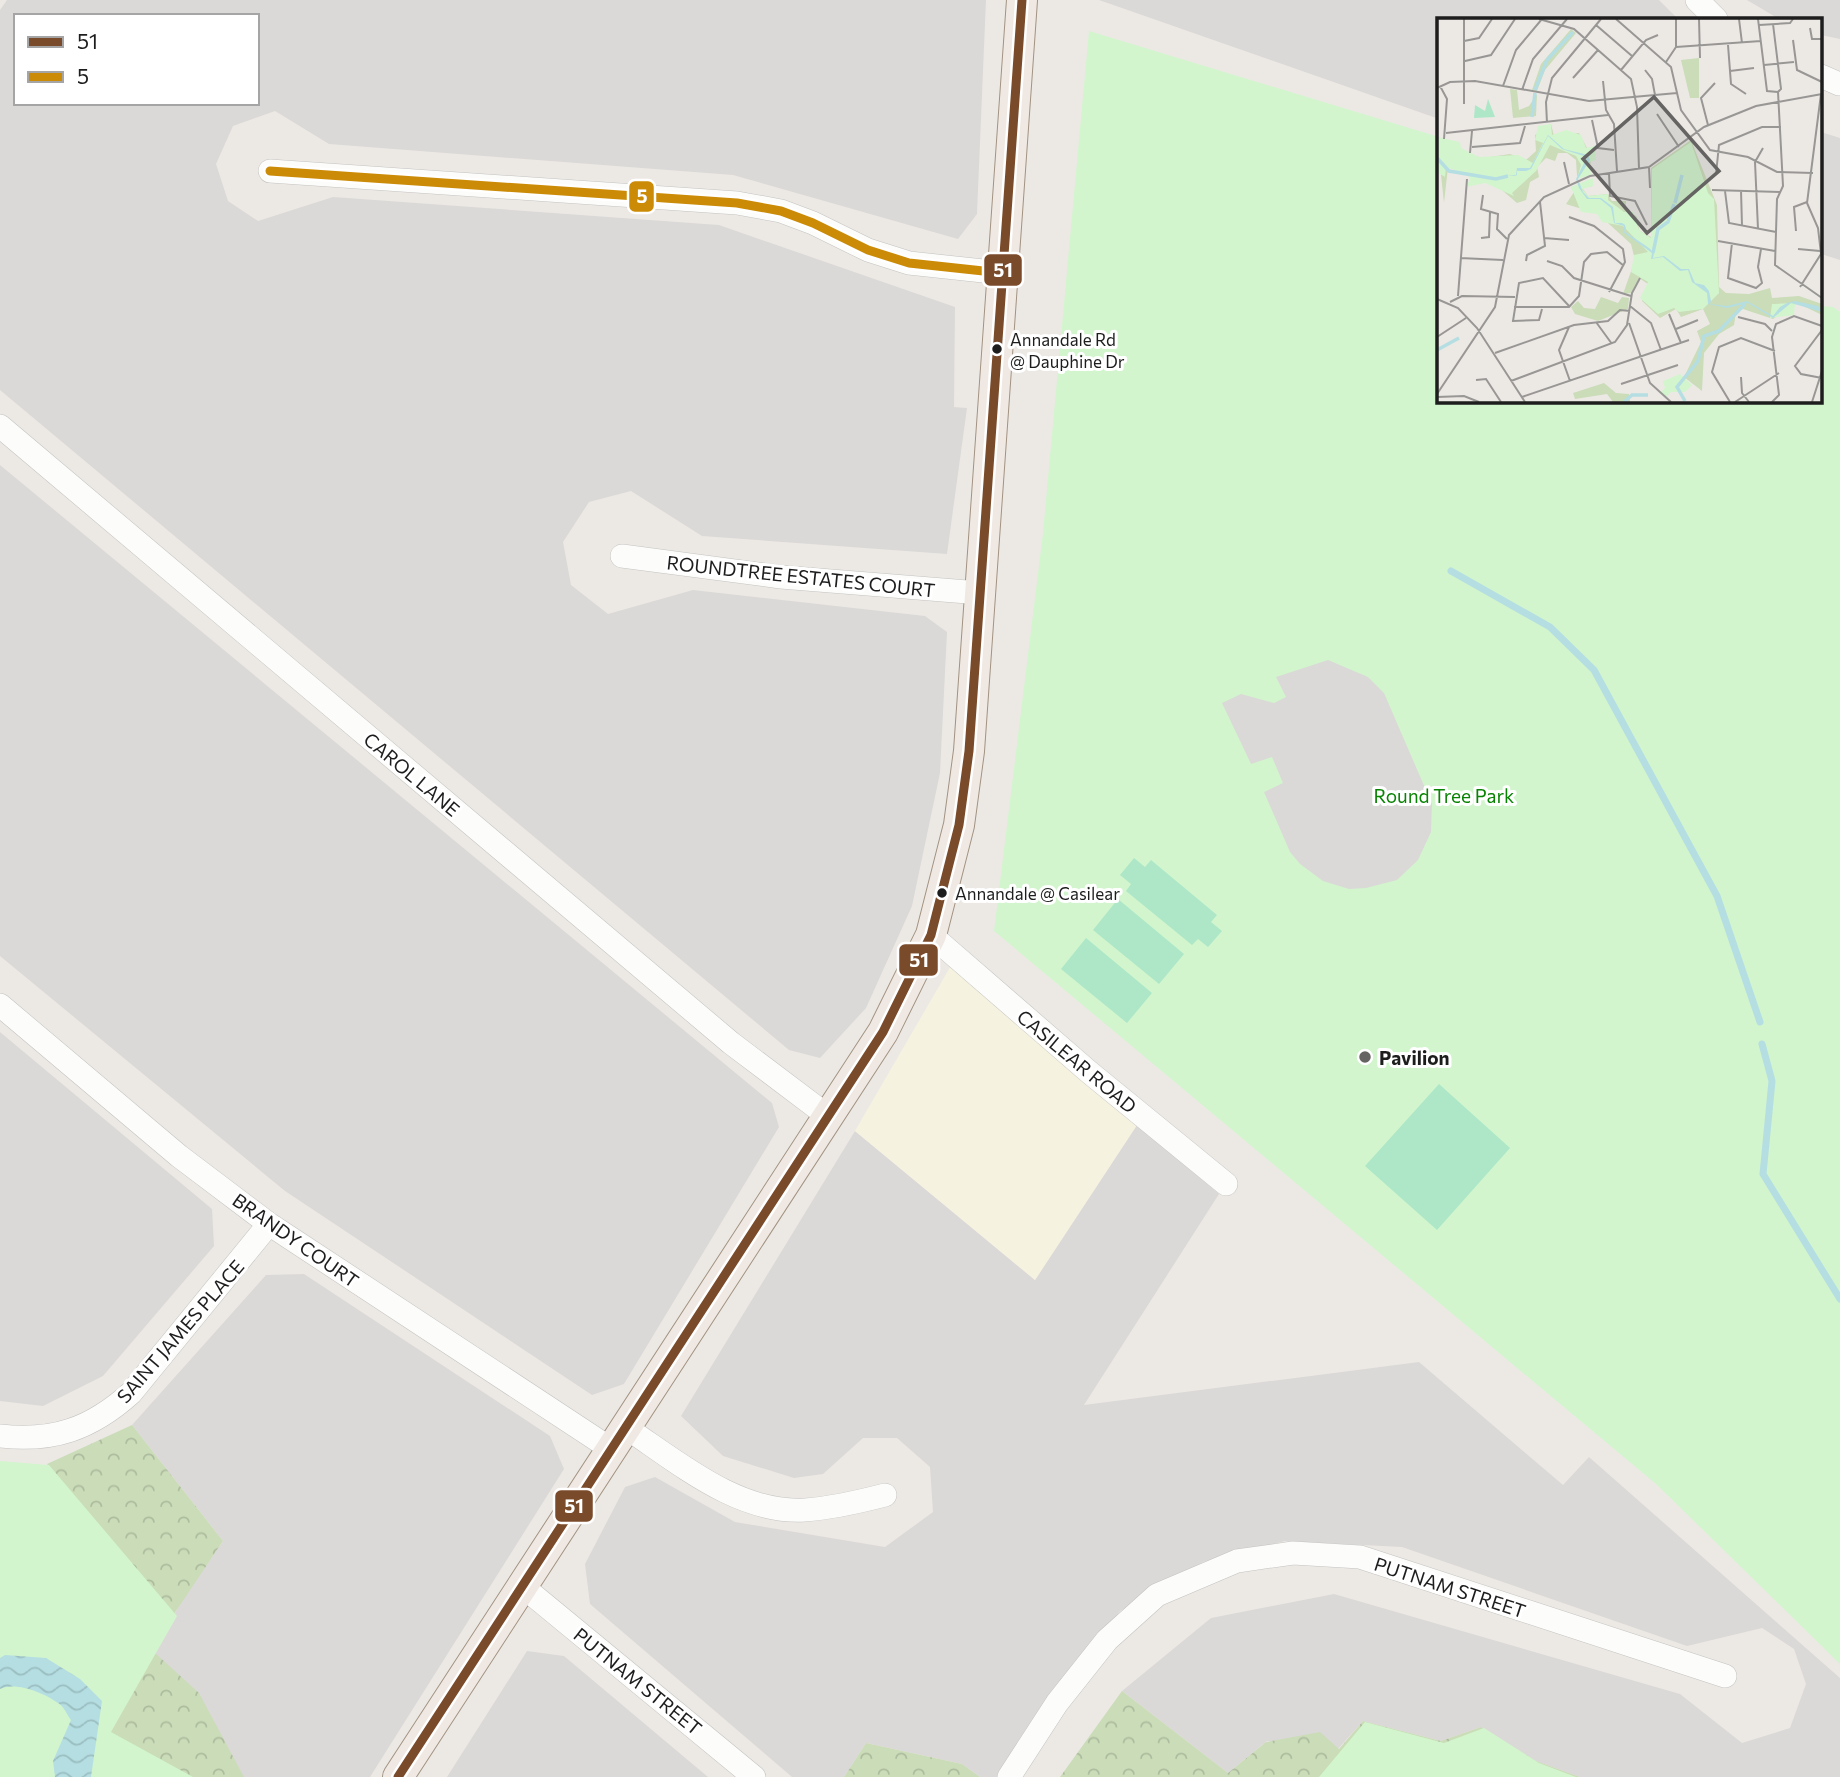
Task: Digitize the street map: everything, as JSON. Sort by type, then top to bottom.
[{"type":"main road","points":[[398,1777],[883,1032],[931,935],[959,825],[969,751],[1022,0]]},
{"type":"street","points":[[1697,0],[1715,18]]},
{"type":"street","points":[[270,171],[737,203],[781,211],[813,223],[868,250],[909,263],[1002,273]]},
{"type":"street","name":"CAROL LANE","points":[[0,426],[714,1028],[829,1117]]},
{"type":"street","name":"ROUNDTREE ESTATES COURT","points":[[621,556],[781,577],[980,593]]},
{"type":"street","name":"CASILEAR ROAD","points":[[931,935],[1089,1072],[1226,1184]]},
{"type":"street","name":"BRANDY COURT","points":[[0,1005],[179,1156],[270,1224],[618,1438],[739,1497],[768,1506],[802,1510],[844,1506],[885,1495]]},
{"type":"street","name":"SAINT JAMES PLACE","points":[[0,1436],[29,1439],[59,1436],[86,1427],[110,1413],[131,1393],[270,1224]]},
{"type":"street","name":"PUTNAM STREET","points":[[1009,1777],[1056,1703],[1107,1640],[1157,1595],[1237,1561],[1293,1553],[1360,1558],[1725,1676]]},
{"type":"street","name":"PUTNAM STREET","points":[[521,1585],[754,1777]]},
{"type":"shaded area","points":[[7,0],[986,0],[977,214],[958,239],[733,175],[329,144],[275,111],[233,126],[216,164],[228,201],[258,221],[333,197],[719,225],[955,307],[954,407],[967,408],[947,554],[702,536],[631,491],[589,502],[563,542],[571,585],[608,614],[693,590],[925,616],[947,632],[940,773],[912,906],[866,1008],[820,1058],[789,1050],[0,390],[0,10]]},
{"type":"shaded area","points":[[1099,0],[1659,0],[1677,18],[1437,18],[1437,118]]},
{"type":"shaded area","points":[[1747,0],[1840,0],[1840,39],[1822,35],[1822,18],[1777,18]]},
{"type":"shaded area","points":[[1822,132],[1840,138],[1840,260],[1822,254]]},
{"type":"shaded area","points":[[0,465],[772,1103],[779,1127],[624,1384],[592,1395],[285,1191],[0,956]]},
{"type":"shaded area","points":[[1328,660],[1368,677],[1384,693],[1432,804],[1431,832],[1418,860],[1397,880],[1366,888],[1349,889],[1323,881],[1300,864],[1290,852],[1264,792],[1283,783],[1272,757],[1251,764],[1222,703],[1241,694],[1274,703],[1286,697],[1276,677]]},
{"type":"shaded area","points":[[952,964],[1137,1125],[1035,1280],[855,1131]]},
{"type":"shaded area","points":[[0,1032],[212,1209],[214,1246],[103,1376],[43,1406],[0,1401]]},
{"type":"shaded area","points":[[1137,1125],[1219,1194],[1084,1405],[1419,1362],[1563,1485],[1589,1457],[1840,1678],[1840,1777],[1580,1777],[1536,1761],[1481,1727],[1441,1741],[1363,1721],[1338,1749],[1267,1741],[1228,1773],[1122,1691],[1211,1618],[1334,1594],[1680,1694],[1742,1743],[1790,1728],[1806,1684],[1794,1649],[1762,1628],[1687,1646],[1402,1547],[1285,1541],[1203,1562],[1120,1611],[997,1777],[980,1777],[962,1764],[866,1743],[844,1777],[792,1777],[590,1604],[585,1564],[625,1487],[655,1477],[735,1522],[885,1547],[933,1512],[930,1467],[897,1438],[863,1438],[823,1474],[794,1478],[723,1456],[681,1416],[855,1131],[1035,1280]]},
{"type":"shaded area","points":[[304,1274],[550,1436],[564,1469],[370,1777],[192,1777],[108,1731],[183,1599],[223,1541],[132,1425],[266,1275]]},
{"type":"shaded area","points":[[527,1651],[564,1656],[708,1777],[447,1777]]},
{"type":"green space","name":"Round Tree Park","points":[[1089,31],[1437,136],[1437,402],[1822,402],[1822,306],[1833,307],[1840,312],[1840,1664],[1656,1484],[994,931],[1043,533]]},
{"type":"green space","points":[[1134,858],[1145,867],[1151,860],[1217,915],[1211,922],[1222,931],[1208,947],[1198,939],[1192,945],[1126,891],[1131,884],[1120,875]]},
{"type":"green space","points":[[1118,899],[1184,954],[1159,984],[1093,930]]},
{"type":"green space","points":[[1086,938],[1152,993],[1127,1023],[1061,969]]},
{"type":"green space","points":[[1439,1084],[1510,1148],[1437,1230],[1365,1166]]},
{"type":"green space","points":[[132,1425],[223,1541],[174,1614],[47,1464]]},
{"type":"green space","points":[[0,1461],[49,1465],[177,1616],[111,1732],[193,1777],[0,1777]]},
{"type":"green space","points":[[74,1579],[199,1693],[244,1777],[0,1777]]},
{"type":"green space","points":[[1122,1691],[1228,1773],[1266,1742],[1320,1732],[1339,1749],[1363,1721],[1441,1741],[1481,1727],[1536,1761],[1580,1777],[1060,1777]]},
{"type":"green space","points":[[1365,1722],[1444,1743],[1484,1728],[1539,1763],[1576,1777],[1319,1777]]},
{"type":"green space","points":[[866,1743],[962,1764],[980,1777],[844,1777]]},
{"type":"water","points":[[5,1655],[46,1658],[80,1679],[102,1701],[91,1777],[55,1777],[53,1761],[71,1720],[60,1704],[38,1692],[14,1686],[0,1689],[0,1658]]},
{"type":"waterway","points":[[1451,571],[1550,627],[1594,670],[1717,896],[1760,1022]]},
{"type":"waterway","points":[[1762,1044],[1772,1081],[1763,1174],[1840,1299]]},
{"type":"transit line","name":"51","points":[[398,1777],[883,1032],[931,935],[959,825],[969,751],[1022,0]]},
{"type":"transit line","name":"5","points":[[270,171],[737,203],[781,211],[813,223],[868,250],[909,263],[1002,273]]},
{"type":"place","name":"Annandale Rd @ Dauphine Dr","points":[[997,349]]},
{"type":"place","name":"Annandale @ Casilear","points":[[942,893]]},
{"type":"place","name":"Pavilion","points":[[1365,1057]]}]
